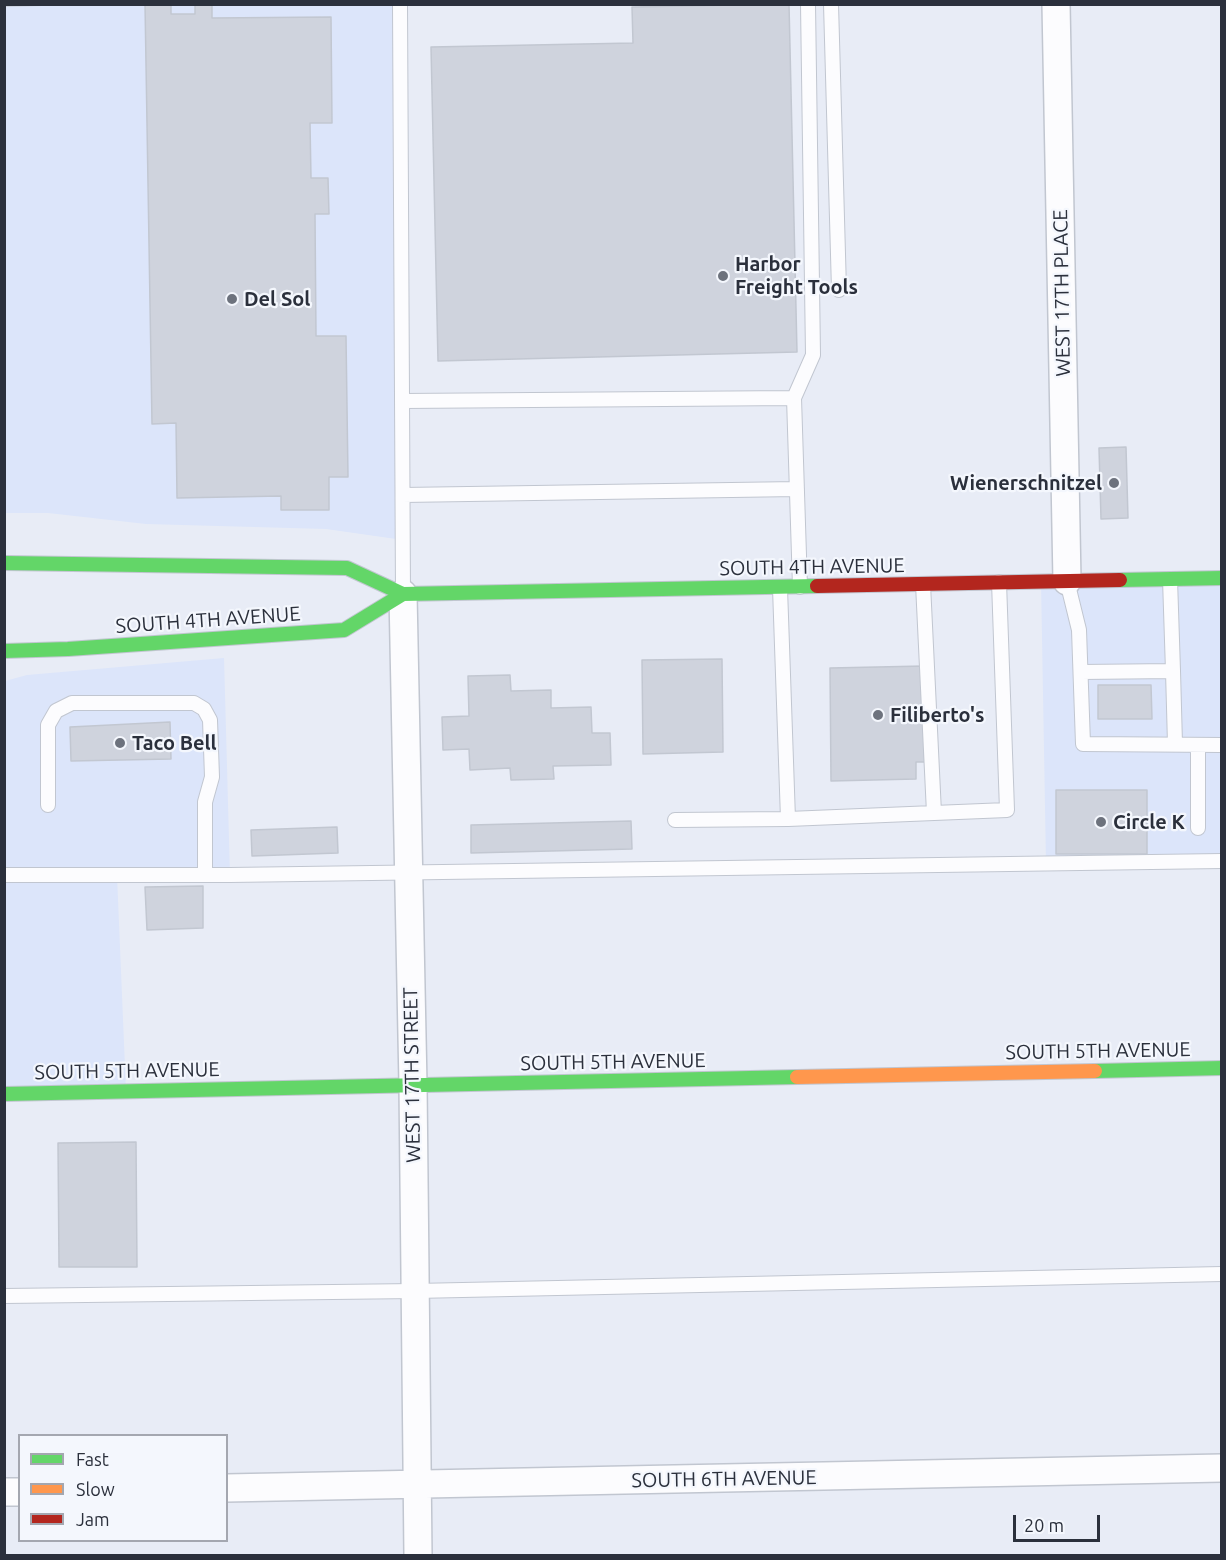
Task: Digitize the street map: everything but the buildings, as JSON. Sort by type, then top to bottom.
[{"type":"main road","name":"SOUTH 4TH AVENUE","points":[[4,563],[347,568],[404,594],[1221,578]]},
{"type":"main road","name":"SOUTH 4TH AVENUE","points":[[4,651],[68,649],[344,630],[404,594]]},
{"type":"main road","name":"SOUTH 5TH AVENUE","points":[[4,1094],[1221,1068]]},
{"type":"street","name":"WEST 17TH PLACE","points":[[1056,4],[1067,580]]},
{"type":"street","name":"WEST 17TH STREET","points":[[404,594],[413,1085],[418,1556]]},
{"type":"street","name":"SOUTH 6TH AVENUE","points":[[228,1488],[1221,1468]]},
{"type":"lane","points":[[400,4],[404,594]]},
{"type":"lane","points":[[800,587],[794,398],[813,355],[808,4]]},
{"type":"lane","points":[[831,4],[839,290]]},
{"type":"lane","points":[[402,401],[794,398]]},
{"type":"lane","points":[[403,495],[797,489]]},
{"type":"lane","points":[[1170,579],[1175,744]]},
{"type":"lane","points":[[1067,580],[1079,630],[1083,744],[1221,745]]},
{"type":"lane","points":[[675,820],[788,819],[1007,810],[999,582]]},
{"type":"lane","points":[[923,584],[934,813]]},
{"type":"lane","points":[[780,588],[788,819]]},
{"type":"lane","points":[[1081,672],[1173,671]]},
{"type":"lane","points":[[48,805],[48,725],[56,711],[72,703],[194,703],[204,709],[210,720],[212,777],[205,802],[206,875]]},
{"type":"lane","points":[[1198,745],[1198,828]]},
{"type":"lane","points":[[4,875],[408,873],[1221,861]]},
{"type":"lane","points":[[4,1296],[415,1291],[1221,1274]]},
{"type":"shaded area","points":[[5,5],[395,5],[403,540],[326,529],[146,524],[48,513],[5,513]]},
{"type":"shaded area","points":[[1221,578],[1221,861],[1046,863],[1041,581]]},
{"type":"shaded area","points":[[224,658],[230,875],[117,875],[126,1091],[5,1092],[5,681],[27,675]]},
{"type":"traffic: fast","points":[[4,563],[347,568],[403,594],[817,586]]},
{"type":"traffic: fast","points":[[1120,580],[1222,578]]},
{"type":"traffic: fast","points":[[4,651],[68,649],[344,630],[403,594]]},
{"type":"traffic: fast","points":[[1095,1071],[1222,1068]]},
{"type":"traffic: fast","points":[[4,1094],[797,1077]]},
{"type":"traffic: slow","points":[[797,1077],[1095,1071]]},
{"type":"traffic: jam","points":[[817,586],[1120,580]]},
{"type":"place","name":"Harbor Freight Tools","points":[[723,276]]},
{"type":"place","name":"Del Sol","points":[[232,299]]},
{"type":"place","name":"Wienerschnitzel","points":[[1114,483]]},
{"type":"place","name":"Filiberto's","points":[[878,715]]},
{"type":"place","name":"Taco Bell","points":[[120,743]]},
{"type":"place","name":"Circle K","points":[[1101,822]]}]
